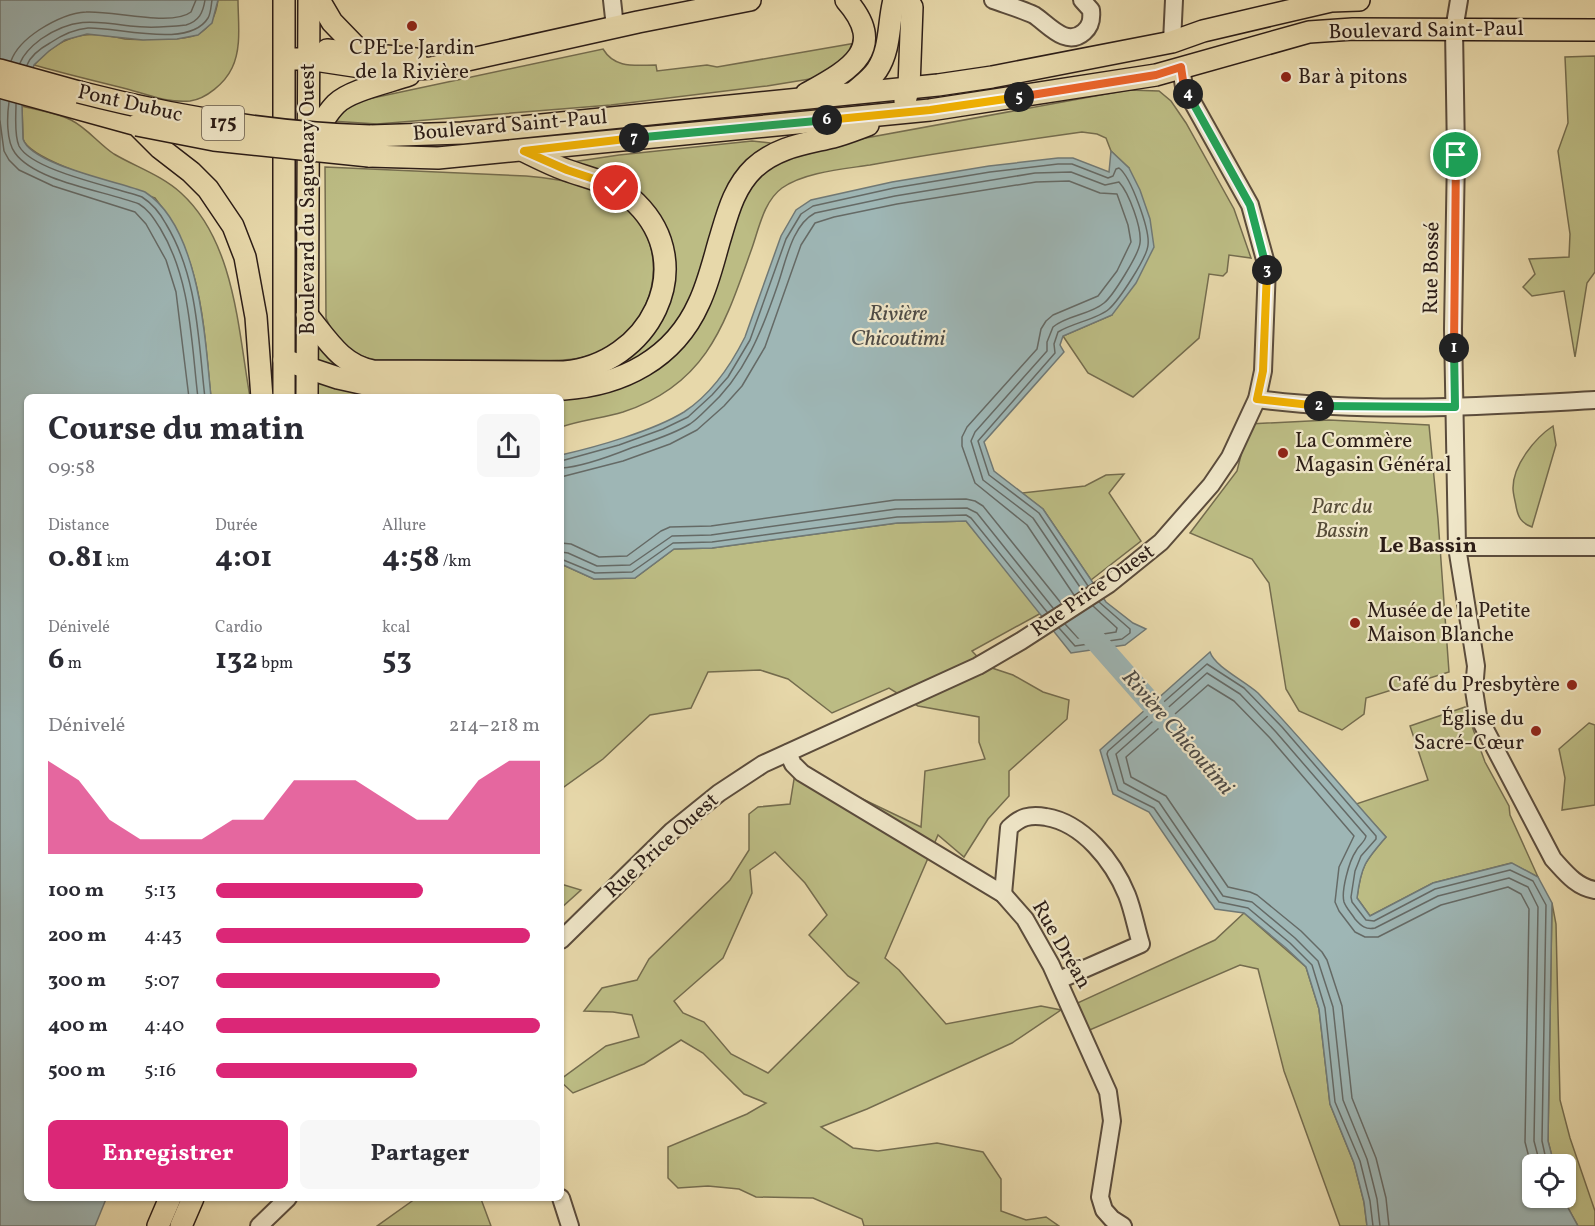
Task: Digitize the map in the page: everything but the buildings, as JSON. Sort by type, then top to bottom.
[{"type":"main road","name":"Boulevard du Saguenay Ouest","points":[[284,0],[284,394]]},
{"type":"main road","name":"Boulevard du Saguenay Ouest","points":[[306,394],[309,0]]},
{"type":"main road","points":[[319,0],[332,22],[362,53]]},
{"type":"main road","points":[[308,148],[327,115],[340,100],[352,94],[455,61],[750,0]]},
{"type":"main road","points":[[799,99],[843,73],[859,56],[864,38],[863,26],[859,15],[846,0]]},
{"type":"main road","points":[[853,93],[873,76],[882,61],[887,46],[894,0]]},
{"type":"main road","points":[[284,360],[355,382],[407,388],[574,388],[601,384],[633,373],[670,346],[694,314],[707,284],[729,207],[752,170],[773,155],[792,146],[834,136],[903,113],[909,87],[912,7],[907,0]]},
{"type":"main road","name":"Boulevard Saint-Paul","points":[[369,146],[450,134],[992,77],[1172,42],[1203,31],[1326,1],[1359,0]]},
{"type":"main road","name":"Boulevard Saint-Paul","points":[[369,146],[422,159],[903,113],[1156,75],[1309,33],[1353,29],[1595,30]]},
{"type":"main road","name":"Rue Price Ouest","points":[[1172,42],[1181,67]]},
{"type":"main road","points":[[285,54],[362,53],[455,61]]},
{"type":"main road","points":[[308,54],[387,71],[431,68]]},
{"type":"main road","name":"Pont Dubuc","points":[[0,70],[124,104],[197,119],[292,132],[369,146]]},
{"type":"main road","name":"Pont Dubuc","points":[[0,87],[137,124],[214,140],[369,146]]},
{"type":"main road","points":[[137,124],[160,148],[200,180],[233,226],[242,246],[253,297],[262,394]]},
{"type":"main road","points":[[307,315],[344,358],[355,366],[374,371],[564,372],[595,366],[621,352],[649,322],[662,294],[664,258],[654,227],[637,204],[616,188],[524,151]]},
{"type":"main road","points":[[393,394],[407,388]]},
{"type":"main road","points":[[159,1226],[169,1201]]},
{"type":"main road","points":[[181,1226],[192,1201]]},
{"type":"street","points":[[612,0],[615,27]]},
{"type":"street","points":[[993,0],[1030,14],[1061,35],[1068,37],[1083,33],[1090,24],[1091,10],[1082,0]]},
{"type":"street","name":"Rue Price Ouest","points":[[1172,42],[1174,0]]},
{"type":"street","name":"Rue Bossé","points":[[1459,0],[1454,30],[1456,155],[1453,329],[1457,547],[1476,666],[1474,690],[1478,716],[1553,859],[1569,877],[1586,888],[1595,890]]},
{"type":"street","name":"Rue Price Ouest","points":[[564,937],[672,831],[718,793],[763,764],[978,666],[1021,641],[1109,584],[1161,542],[1211,485],[1230,457],[1257,399],[1264,362],[1267,267],[1250,205],[1184,87],[1181,67]]},
{"type":"street","points":[[1257,399],[1309,406],[1455,407],[1595,400]]},
{"type":"street","points":[[1457,547],[1595,547]]},
{"type":"street","name":"Rue Dréan","points":[[788,753],[793,764],[802,773],[1003,894],[1025,919],[1051,965],[1108,1092],[1112,1121],[1100,1197],[1104,1210],[1123,1226]]},
{"type":"street","points":[[1003,894],[1009,828],[1016,820],[1025,816],[1056,819],[1081,831],[1109,863],[1126,894],[1141,944],[1066,977]]},
{"type":"street","points":[[259,1226],[285,1201]]},
{"type":"street","points":[[562,1201],[570,1226]]},
{"type":"green space","points":[[218,0],[238,0],[237,52],[232,68],[225,79],[208,94],[196,100],[166,100],[34,65],[56,46],[84,35],[125,39],[190,37],[206,29],[211,22]]},
{"type":"green space","points":[[856,43],[853,53],[816,78],[767,86],[611,105],[377,124],[331,121],[343,106],[368,99],[603,49],[613,60],[620,63],[656,65],[657,71],[707,65],[717,67]]},
{"type":"green space","points":[[1595,56],[1595,272],[1587,283],[1575,357],[1564,291],[1532,296],[1523,287],[1535,274],[1529,259],[1569,257],[1570,234],[1558,151],[1568,123],[1565,57]]},
{"type":"green space","points":[[1128,90],[1159,91],[1171,101],[1186,123],[1234,209],[1251,258],[1229,255],[1227,272],[1223,276],[1209,274],[1199,338],[1133,397],[1088,373],[1063,336],[1112,315],[1129,168],[1111,151],[1106,138],[1082,132],[976,147],[813,175],[801,178],[782,188],[766,207],[722,325],[694,368],[675,385],[652,400],[623,412],[564,426],[564,397],[659,365],[734,215],[760,170],[811,148]]},
{"type":"green space","points":[[22,106],[60,115],[77,123],[114,154],[173,187],[199,213],[213,236],[231,288],[250,394],[211,394],[202,318],[192,268],[171,221],[155,198],[82,174],[43,157],[30,148],[23,139]]},
{"type":"green space","points":[[752,141],[771,145],[744,168],[732,185],[719,217],[704,272],[695,295],[671,333],[638,362],[618,372],[571,382],[375,380],[315,363],[315,341],[320,342],[331,356],[345,366],[361,373],[378,376],[569,377],[600,371],[618,364],[639,349],[655,330],[665,308],[670,284],[670,260],[664,236],[654,214],[638,194],[607,174],[572,162]]},
{"type":"green space","points":[[325,167],[526,176],[565,181],[603,192],[625,205],[641,223],[650,244],[653,266],[651,288],[644,309],[632,328],[616,343],[595,354],[575,359],[376,360],[358,355],[339,341],[326,318]]},
{"type":"green space","points":[[317,381],[374,394],[316,394]]},
{"type":"green space","name":"Parc du Bassin","points":[[1329,420],[1429,425],[1449,672],[1366,698],[1364,714],[1342,730],[1299,711],[1286,689],[1269,583],[1252,559],[1190,533],[1237,471],[1249,424]]},
{"type":"green space","points":[[1553,426],[1556,445],[1532,527],[1521,519],[1518,513],[1513,493],[1514,479],[1526,453]]},
{"type":"green space","points":[[1124,474],[1109,493],[1141,541],[1091,580],[1043,509],[1022,493],[1085,486],[1106,475]]},
{"type":"green space","points":[[966,521],[1002,564],[1052,607],[972,651],[986,666],[1013,675],[1043,692],[1069,700],[1067,719],[1009,771],[1009,796],[988,819],[964,857],[938,835],[885,958],[899,970],[946,1024],[1041,1006],[1061,1010],[1012,1043],[867,1109],[821,1127],[853,1148],[878,1151],[937,1143],[983,1152],[1001,1179],[1001,1211],[1026,1220],[1046,1217],[1059,1226],[864,1226],[862,1219],[813,1198],[756,1197],[739,1189],[708,1186],[678,1188],[668,1178],[668,1147],[747,1114],[766,1103],[744,1094],[703,1053],[681,1040],[644,1064],[573,1093],[564,1085],[564,1077],[606,1046],[639,1037],[632,1015],[584,1011],[602,988],[637,980],[649,959],[730,880],[749,850],[749,814],[758,807],[790,804],[796,767],[921,827],[925,771],[985,759],[979,742],[979,717],[918,706],[889,688],[832,713],[788,679],[760,670],[708,672],[691,708],[650,715],[603,759],[564,787],[564,565],[594,579],[635,578],[674,549],[712,548],[897,523]],"holes":[[[775,852],[805,883],[827,915],[809,935],[848,976],[859,983],[768,1073],[731,1054],[704,1022],[683,1013],[674,1001],[723,958],[752,893],[750,870]]]},
{"type":"green space","points":[[1465,707],[1485,762],[1509,806],[1510,815],[1538,877],[1511,863],[1433,883],[1370,916],[1357,898],[1360,878],[1369,858],[1386,837],[1356,804],[1428,780],[1410,726]]},
{"type":"green space","points":[[1589,723],[1595,725],[1595,805],[1562,810],[1565,778],[1559,749]]},
{"type":"green space","points":[[564,885],[581,890],[564,905]]},
{"type":"green space","points":[[1552,903],[1556,924],[1560,1100],[1575,1154],[1551,1154],[1548,1141]]},
{"type":"green space","points":[[1244,913],[1306,967],[1319,1009],[1330,1104],[1354,1163],[1364,1202],[1367,1226],[1340,1226],[1284,1071],[1258,969],[1240,965],[1085,1032],[1073,1005],[1215,940]]},
{"type":"green space","points":[[1576,1156],[1595,1211],[1595,1226],[1578,1226],[1568,1208],[1576,1208]]},
{"type":"green space","points":[[412,1201],[482,1201],[491,1226],[377,1226]]},
{"type":"water","points":[[0,0],[218,0],[212,23],[198,35],[177,39],[143,40],[87,34],[65,40],[34,65],[22,106],[23,139],[42,157],[78,172],[145,192],[163,208],[178,231],[196,286],[206,345],[211,394],[24,394],[24,1201],[105,1201],[95,1226],[0,1226]]},
{"type":"water","name":"Rivière Chicoutimi","points":[[1111,151],[1129,168],[1140,190],[1150,219],[1154,247],[1136,283],[1112,315],[1063,336],[1060,345],[1064,352],[984,442],[994,471],[1043,509],[1106,602],[1133,623],[1146,629],[1125,645],[1071,653],[966,521],[897,523],[712,548],[674,549],[635,578],[594,579],[564,565],[564,454],[657,426],[684,412],[703,397],[726,369],[745,337],[781,236],[796,210],[811,200],[892,182],[989,166],[1073,158],[1109,172]]},
{"type":"water","name":"Rivière Chicoutimi","points":[[1210,652],[1218,663],[1258,693],[1386,837],[1369,858],[1360,878],[1357,898],[1370,916],[1433,883],[1512,863],[1538,877],[1552,903],[1548,1141],[1551,1154],[1522,1154],[1522,1208],[1568,1208],[1578,1226],[1367,1226],[1364,1202],[1354,1163],[1330,1104],[1319,1009],[1306,967],[1244,913],[1215,909],[1149,812],[1113,794],[1100,750]]},
{"type":"waterway","name":"Rivière Chicoutimi","points":[[1082,625],[1171,726]]},
{"type":"place","name":"CPE Le Jardin de la Rivière","points":[[412,26]]},
{"type":"place","name":"Bar à pitons","points":[[1286,77]]},
{"type":"place","name":"La Commère Magasin Général","points":[[1283,453]]},
{"type":"place","name":"Musée de la Petite Maison Blanche","points":[[1355,623]]},
{"type":"place","name":"Café du Presbytère","points":[[1572,685]]},
{"type":"place","name":"Église du Sacré-Cœur","points":[[1536,731]]},
{"type":"district","name":"Le Bassin","points":[[1428,546]]},
{"type":"route","points":[[616,188],[524,151],[637,137],[930,110],[1156,75],[1181,67],[1184,87],[1250,205],[1267,267],[1266,333],[1263,371],[1257,399],[1309,406],[1455,407],[1453,329],[1456,155]]}]
